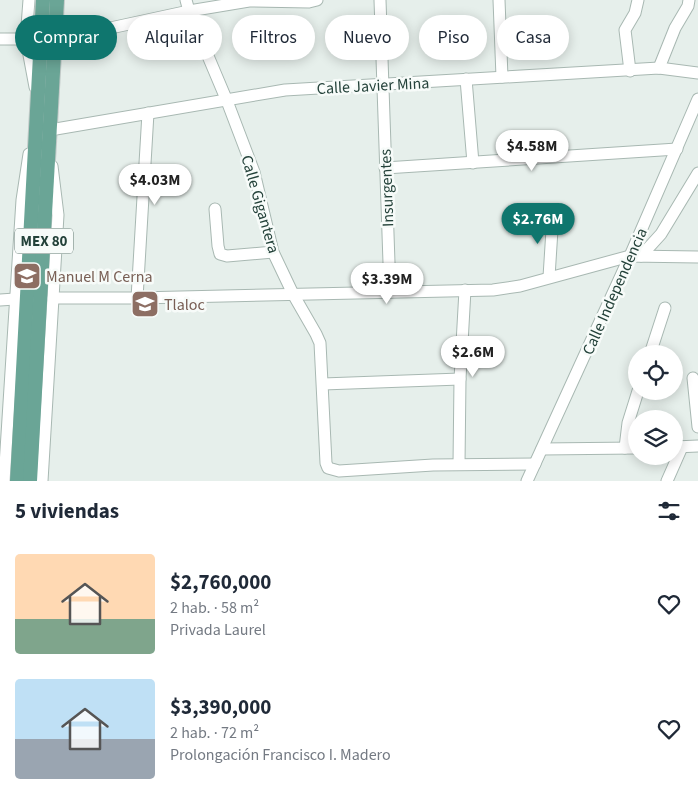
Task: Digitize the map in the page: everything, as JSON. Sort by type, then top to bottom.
[{"type":"main road","name":"MEX 80","points":[[17,481],[43,0]]},
{"type":"main road","name":"MEX 80","points":[[56,15],[57,0]]},
{"type":"main road","name":"MEX 80","points":[[30,481],[54,60]]},
{"type":"street","points":[[28,15],[29,0]]},
{"type":"street","points":[[117,24],[188,5],[249,1],[309,2],[317,0]]},
{"type":"street","name":"Insurgentes","points":[[380,0],[390,292]]},
{"type":"street","points":[[500,0],[502,77]]},
{"type":"street","points":[[630,71],[626,30],[635,13],[638,0]]},
{"type":"street","points":[[659,68],[676,28],[688,6],[689,0]]},
{"type":"street","name":"Calle Gigantera","points":[[188,5],[254,172],[273,252],[320,344],[326,463],[328,468],[339,471],[459,464]]},
{"type":"street","points":[[0,39],[15,39]]},
{"type":"street","points":[[4,481],[22,200],[37,108],[29,60]]},
{"type":"street","name":"Calle Javier Mina","points":[[50,136],[148,113],[285,90],[659,68],[698,73]]},
{"type":"street","points":[[466,79],[473,163]]},
{"type":"street","name":"Calle Independencia","points":[[527,481],[636,256],[698,99]]},
{"type":"street","points":[[137,298],[148,113]]},
{"type":"street","points":[[42,481],[58,215],[50,136]]},
{"type":"street","points":[[385,168],[677,149]]},
{"type":"street","points":[[636,256],[661,234],[698,173]]},
{"type":"street","points":[[215,209],[220,254],[227,256],[273,252]]},
{"type":"street","points":[[549,277],[553,214]]},
{"type":"street","points":[[53,298],[137,298],[493,290],[520,286],[636,256],[698,257]]},
{"type":"street","points":[[465,290],[460,379],[459,464],[534,464]]},
{"type":"street","points":[[0,300],[15,299]]},
{"type":"street","points":[[653,345],[665,308]]},
{"type":"street","points":[[693,378],[698,427]]},
{"type":"street","points":[[323,384],[460,379]]},
{"type":"street","points":[[683,447],[698,446]]},
{"type":"street","points":[[542,449],[628,448]]},
{"type":"street","points":[[667,481],[672,465]]},
{"type":"place","name":"Manuel M Cerna","points":[[27,276]]},
{"type":"place","name":"Tlaloc","points":[[145,304]]}]
